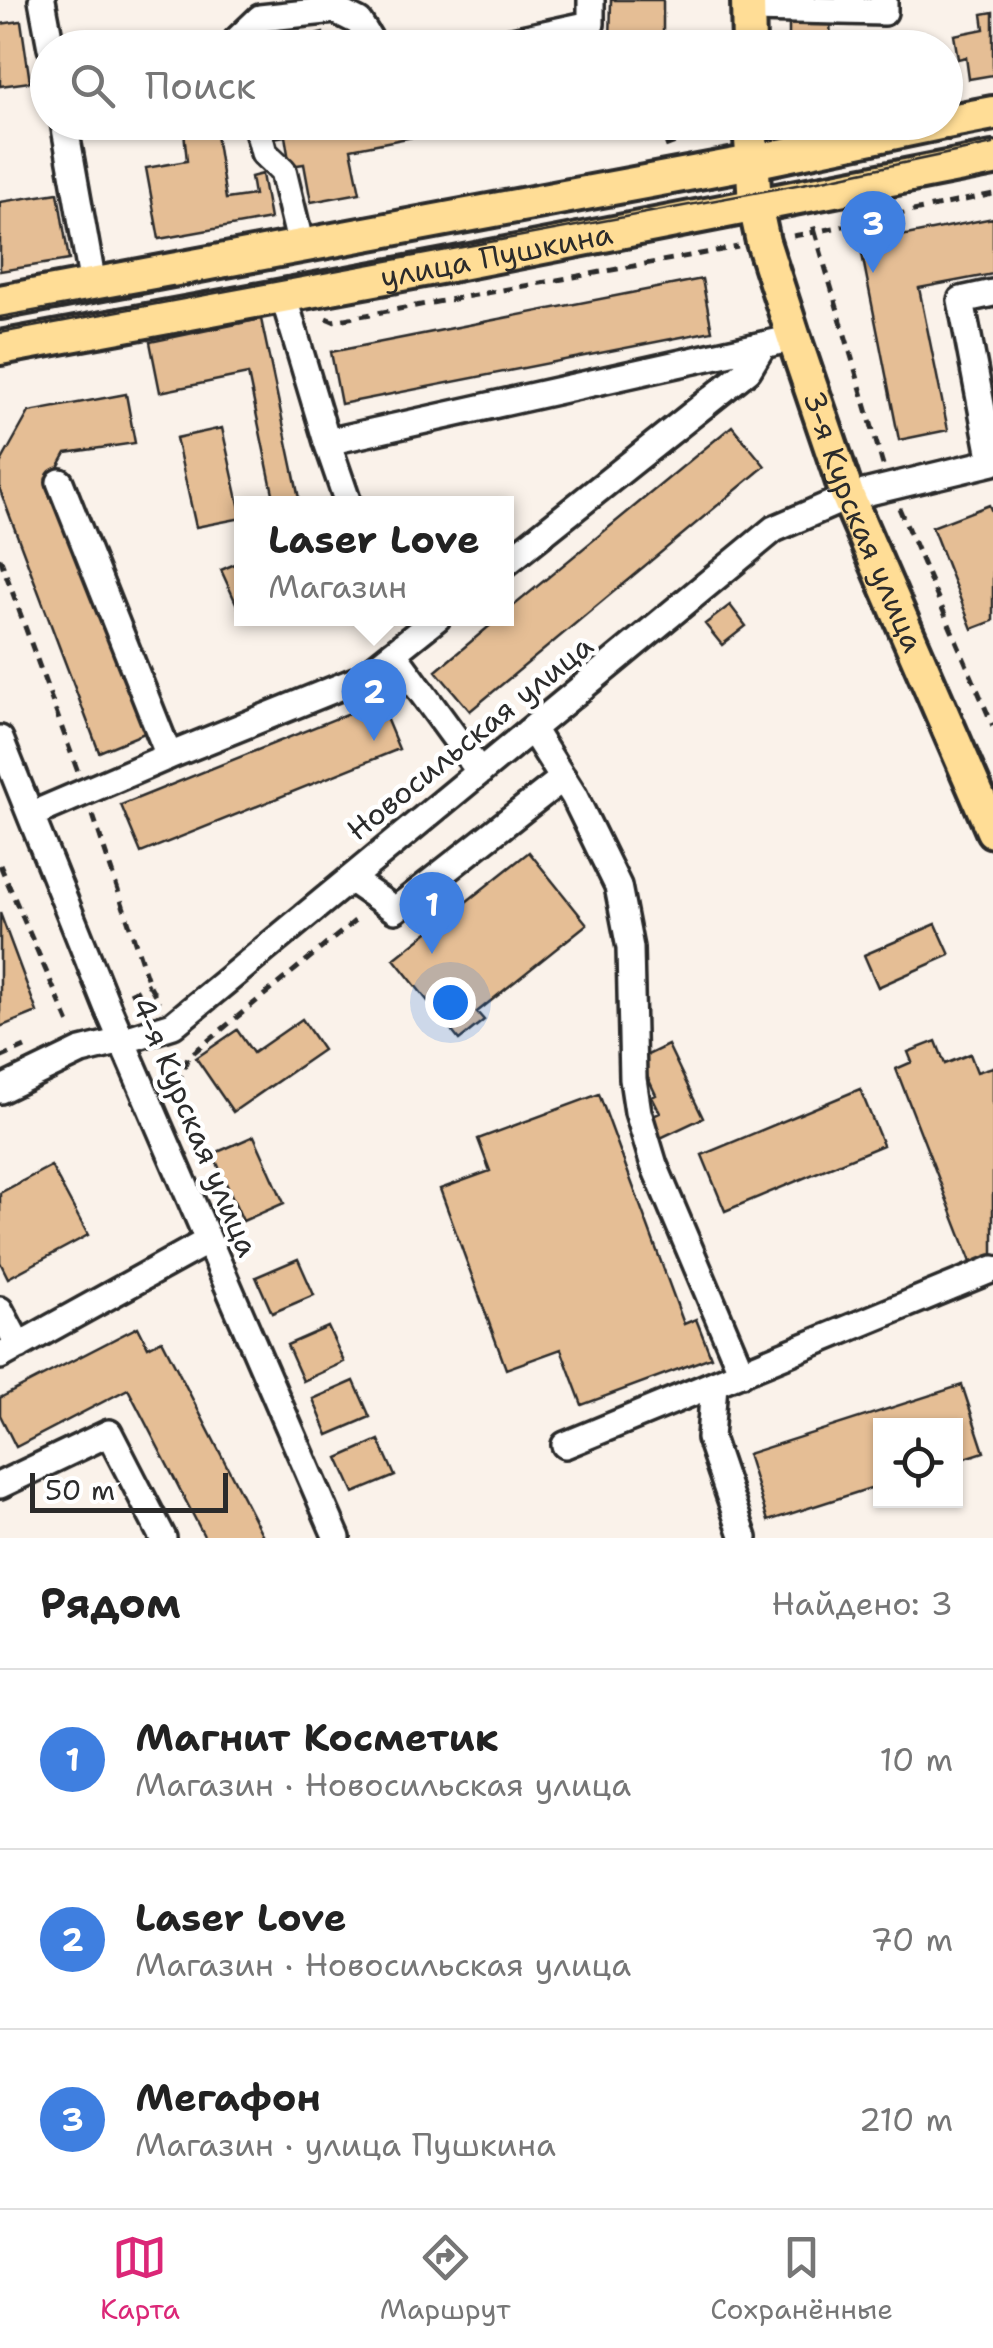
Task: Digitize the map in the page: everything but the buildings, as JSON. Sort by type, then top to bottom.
[{"type":"main road","points":[[748,4],[749,30]]},
{"type":"main road","name":"улица Пушкина","points":[[963,119],[993,113]]},
{"type":"main road","name":"3-я Курская улица","points":[[751,140],[755,205],[779,342],[993,830]]},
{"type":"main road","name":"улица Пушкина","points":[[0,302],[858,140]]},
{"type":"main road","name":"улица Пушкина","points":[[0,348],[993,159]]},
{"type":"street","points":[[42,0],[47,30]]},
{"type":"street","points":[[563,30],[591,24],[591,0]]},
{"type":"street","points":[[748,4],[884,12],[884,0]]},
{"type":"street","points":[[247,30],[260,18],[335,10],[359,22],[364,30]]},
{"type":"street","points":[[67,140],[93,285]]},
{"type":"street","points":[[261,140],[264,153],[283,171],[302,246]]},
{"type":"street","points":[[992,462],[960,300],[993,293]]},
{"type":"street","points":[[284,295],[345,496]]},
{"type":"street","points":[[327,442],[779,342]]},
{"type":"street","points":[[514,557],[779,342]]},
{"type":"street","name":"Новосильская улица","points":[[0,1090],[81,1050],[173,1025],[774,529],[848,497],[992,462]]},
{"type":"street","points":[[60,482],[169,756]]},
{"type":"street","points":[[31,815],[362,678],[427,626]]},
{"type":"street","points":[[394,653],[480,772]]},
{"type":"street","points":[[532,729],[563,778],[618,886],[630,948],[633,1079],[638,1112],[654,1165],[742,1372]]},
{"type":"street","name":"4-я Курская улица","points":[[0,739],[8,781],[31,815],[122,1041],[337,1538]]},
{"type":"street","points":[[350,879],[395,910],[563,778]]},
{"type":"street","points":[[0,1310],[9,1351],[208,1241]]},
{"type":"street","points":[[565,1445],[993,1270]]},
{"type":"street","points":[[714,1384],[710,1438],[744,1538]]},
{"type":"street","points":[[0,1485],[110,1433],[163,1538]]},
{"type":"path","points":[[993,194],[815,232],[889,486],[993,726]]},
{"type":"path","points":[[0,865],[70,1026],[82,1019]]},
{"type":"path","points":[[178,1084],[188,1057],[381,900]]},
{"type":"path","points":[[127,995],[149,984]]},
{"type":"tram line","points":[[0,333],[818,181],[993,144]]},
{"type":"tram line","points":[[0,317],[173,286]]},
{"type":"place","name":"Мегафон","points":[[873,273]]},
{"type":"place","name":"Laser Love","points":[[374,741]]},
{"type":"place","name":"Магнит Косметик","points":[[432,954]]}]
